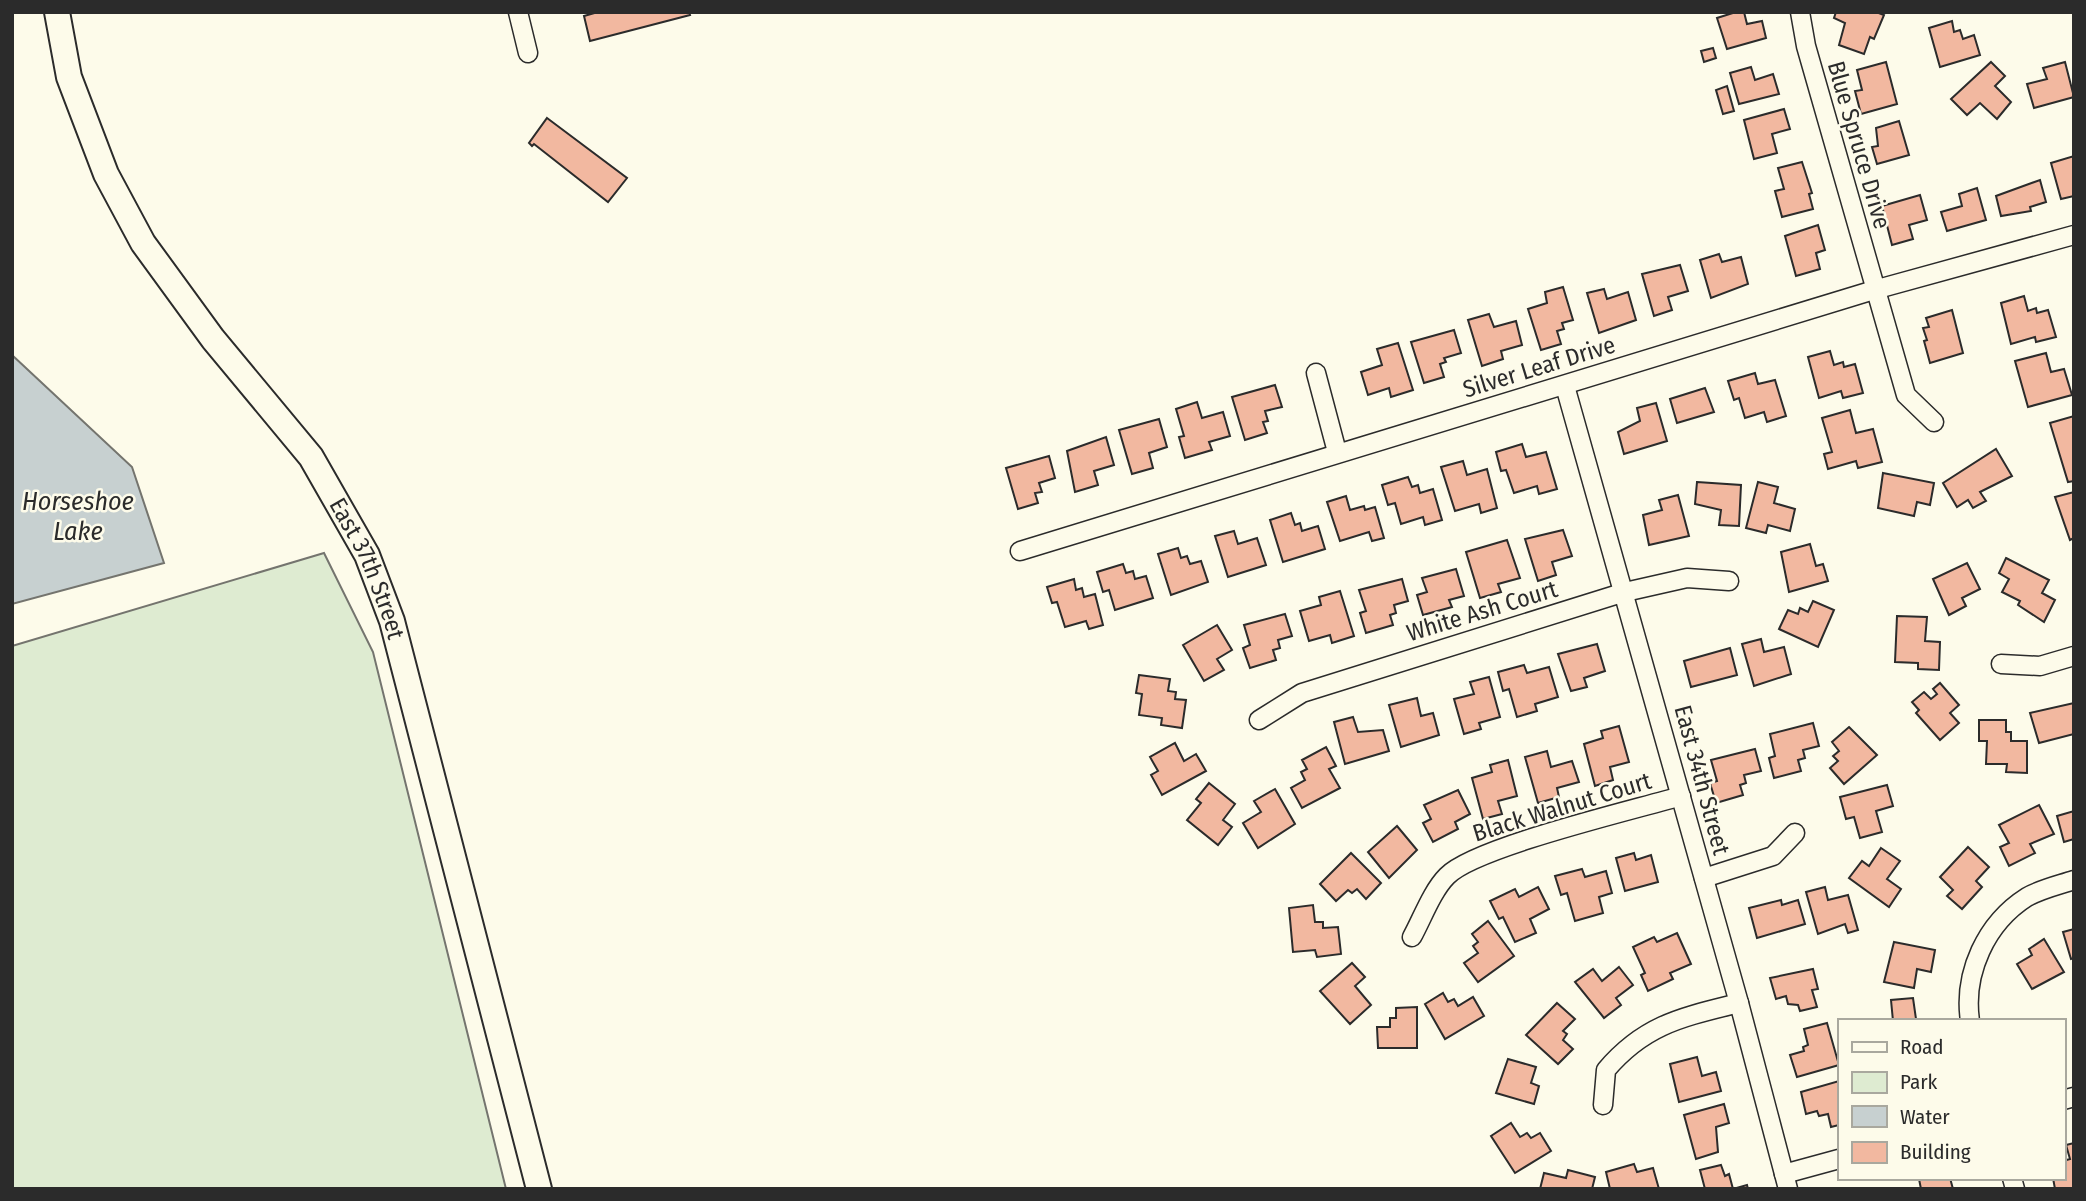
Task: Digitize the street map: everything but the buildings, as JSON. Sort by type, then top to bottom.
[{"type":"main road","name":"East 37th Street","points":[[57,12],[69,77],[106,174],[143,243],[213,339],[311,457],[367,555],[392,621],[539,1189]]},
{"type":"street","points":[[519,12],[528,53]]},
{"type":"street","name":"Blue Spruce Drive","points":[[1800,12],[1806,46],[1906,395],[1934,422]]},
{"type":"street","name":"Silver Leaf Drive","points":[[1020,551],[1874,290],[2072,241]]},
{"type":"street","points":[[1317,373],[1337,452]]},
{"type":"street","name":"East 34th Street","points":[[1565,386],[1625,592],[1786,1181]]},
{"type":"street","name":"White Ash Court","points":[[1259,720],[1302,693],[1625,592],[1687,578],[1728,581]]},
{"type":"street","points":[[2001,664],[2040,666],[2074,656]]},
{"type":"street","name":"Black Walnut Court","points":[[1412,937],[1446,876],[1461,866],[1505,848],[1681,796]]},
{"type":"street","points":[[1704,878],[1773,856],[1795,833]]},
{"type":"street","points":[[1970,1019],[1971,978],[1986,939],[1998,922],[2027,897],[2074,880]]},
{"type":"street","points":[[1603,1105],[1606,1070],[1640,1037],[1685,1016],[1739,1003]]},
{"type":"street","points":[[1786,1181],[1838,1159]]},
{"type":"green space","points":[[324,553],[373,652],[506,1189],[12,1189],[12,646]]},
{"type":"water","name":"Horseshoe Lake","points":[[12,355],[132,467],[164,563],[12,604]]}]
